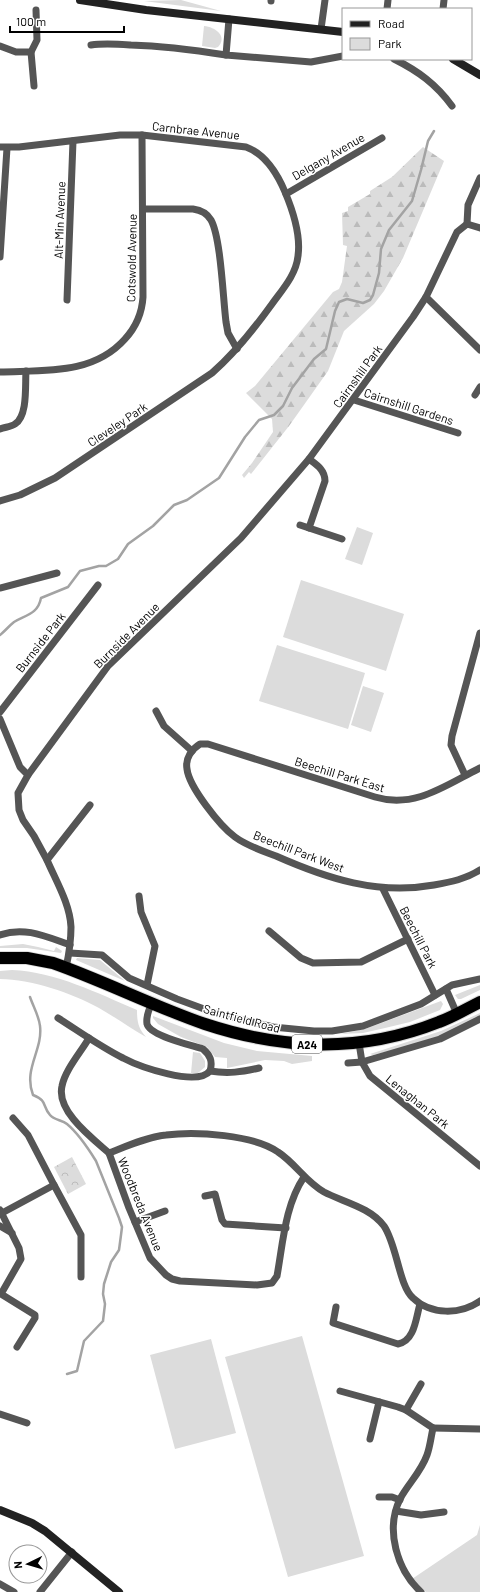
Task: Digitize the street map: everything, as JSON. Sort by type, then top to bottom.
[{"type":"highway","name":"Saintfield Road","points":[[0,958],[28,958],[53,963],[204,1023],[256,1038],[301,1044],[320,1045],[359,1043],[385,1038],[419,1030],[457,1014],[480,1002]]},
{"type":"street","points":[[80,0],[121,7],[342,32]]},
{"type":"street","points":[[321,29],[325,0]]},
{"type":"street","points":[[34,86],[31,52],[37,40],[36,10]]},
{"type":"street","points":[[226,56],[229,19]]},
{"type":"street","points":[[91,45],[154,46],[226,56],[311,62],[342,56]]},
{"type":"street","points":[[0,46],[16,52],[31,52]]},
{"type":"street","points":[[396,60],[424,76],[440,90],[452,106]]},
{"type":"street","points":[[455,60],[480,75]]},
{"type":"street","name":"Carnbrae Avenue","points":[[3,148],[120,135],[142,135],[238,145],[253,150],[266,160],[286,194],[299,247],[296,267],[286,285],[237,349]]},
{"type":"street","name":"Cotswold Avenue","points":[[0,372],[69,368],[88,364],[115,349],[129,334],[137,321],[143,305],[142,135]]},
{"type":"street","name":"Delgany Avenue","points":[[286,194],[382,138]]},
{"type":"street","name":"Alt-Min Avenue","points":[[67,300],[73,140]]},
{"type":"street","points":[[0,257],[3,148]]},
{"type":"street","points":[[480,178],[468,205],[467,224],[480,228]]},
{"type":"street","points":[[143,209],[200,210],[211,220],[219,252],[228,333],[237,349]]},
{"type":"street","name":"Cairnshill Park","points":[[238,541],[309,459],[354,400],[426,298],[457,232],[467,224]]},
{"type":"street","points":[[426,298],[480,350]]},
{"type":"street","name":"Cleveley Park","points":[[0,501],[20,495],[55,478],[209,375],[237,349]]},
{"type":"street","points":[[0,429],[15,424],[21,418],[24,408],[26,371]]},
{"type":"street","points":[[475,395],[480,387]]},
{"type":"street","name":"Cairnshill Gardens","points":[[354,400],[458,433]]},
{"type":"street","points":[[309,459],[323,470],[326,481],[309,528]]},
{"type":"street","points":[[300,525],[342,539]]},
{"type":"street","name":"Burnside Avenue","points":[[28,775],[108,666],[238,541]]},
{"type":"street","points":[[0,588],[58,573]]},
{"type":"street","name":"Burnside Park","points":[[0,712],[98,585]]},
{"type":"street","points":[[465,775],[451,745],[452,736],[480,633]]},
{"type":"street","points":[[156,711],[164,726],[192,751]]},
{"type":"street","points":[[0,719],[20,767],[28,775],[18,794],[19,810],[23,820],[34,836],[47,860],[68,913],[71,926],[70,953],[66,968]]},
{"type":"street","name":"Beechill Park East","points":[[192,751],[200,744],[208,744],[375,797],[394,801],[426,795],[480,768]]},
{"type":"street","name":"Beechill Park West","points":[[192,751],[187,759],[191,780],[216,818],[236,837],[285,860],[333,879],[383,889],[420,888],[455,881],[480,870]]},
{"type":"street","points":[[47,860],[90,805]]},
{"type":"street","name":"Beechill Park","points":[[383,889],[435,995]]},
{"type":"street","points":[[139,896],[141,912],[155,946],[147,985]]},
{"type":"street","points":[[0,935],[8,932],[24,931],[70,945]]},
{"type":"street","points":[[269,931],[301,958],[313,963],[361,962],[408,939]]},
{"type":"street","name":"Saintfield Road","points":[[70,953],[102,955],[123,974],[190,1004],[231,1018],[273,1027],[314,1031],[338,1030],[363,1026],[410,1008],[459,983],[480,979]]},
{"type":"street","points":[[446,989],[457,1014]]},
{"type":"street","points":[[58,1018],[89,1038],[132,1062],[171,1074],[190,1077],[203,1076],[210,1070],[212,1065],[208,1053],[160,1035],[151,1030],[148,1026],[147,1018],[152,1003]]},
{"type":"street","points":[[348,1063],[362,1062],[440,1040],[480,1019]]},
{"type":"street","points":[[89,1038],[66,1076],[62,1086],[61,1096],[69,1114],[109,1154],[150,1138],[166,1135],[225,1135],[272,1148],[280,1153],[304,1177],[324,1192],[359,1207],[378,1219],[383,1225],[392,1244],[408,1293],[420,1304],[434,1310],[443,1311],[466,1308],[480,1301]]},
{"type":"street","name":"Lenaghan Park","points":[[359,1043],[362,1062],[366,1071],[374,1081],[480,1166]]},
{"type":"street","points":[[210,1070],[224,1073],[241,1072],[260,1068]]},
{"type":"street","points":[[13,1118],[28,1135],[81,1235],[81,1277]]},
{"type":"street","name":"Woodbreda Avenue","points":[[109,1154],[150,1258],[156,1266],[172,1279],[180,1281],[268,1285],[276,1280],[294,1194],[304,1177]]},
{"type":"street","points":[[17,1347],[35,1318],[35,1315],[1,1294],[21,1259],[20,1248],[1,1211],[54,1185]]},
{"type":"street","points":[[205,1196],[215,1194],[222,1220],[226,1224],[286,1228]]},
{"type":"street","points":[[135,1222],[165,1211]]},
{"type":"street","points":[[0,1226],[13,1234]]},
{"type":"street","points":[[336,1307],[333,1322],[398,1344],[407,1340],[411,1334],[420,1304]]},
{"type":"street","points":[[406,1410],[421,1384]]},
{"type":"street","points":[[340,1391],[406,1410],[433,1428],[480,1428]]},
{"type":"street","points":[[370,1439],[379,1402]]},
{"type":"street","points":[[0,1414],[27,1423]]},
{"type":"street","points":[[421,1592],[407,1576],[397,1552],[394,1531],[396,1511],[400,1500],[428,1454],[433,1428]]},
{"type":"street","points":[[379,1497],[392,1497],[400,1500]]},
{"type":"street","points":[[0,1510],[32,1523],[45,1531],[119,1592]]},
{"type":"street","points":[[396,1511],[421,1515],[444,1512]]},
{"type":"street","points":[[40,1592],[72,1552]]},
{"type":"street","points":[[0,1584],[14,1592]]},
{"type":"green space","points":[[181,0],[221,11],[144,1]]},
{"type":"green space","points":[[204,26],[216,30],[221,36],[221,43],[218,47],[202,46]]},
{"type":"green space","points":[[423,147],[444,161],[403,258],[384,291],[374,304],[344,331],[328,371],[289,426],[251,474],[249,472],[244,478],[242,475],[273,432],[272,419],[246,393],[255,386],[333,292],[339,289],[342,282],[347,246],[343,245],[342,213],[348,211],[348,207],[370,194],[370,191],[392,177]]},
{"type":"green space","points":[[357,527],[373,533],[362,565],[345,559]]},
{"type":"green space","points":[[301,580],[404,614],[386,671],[283,637]]},
{"type":"green space","points":[[277,645],[365,673],[348,729],[259,701]]},
{"type":"green space","points":[[363,686],[384,693],[371,732],[351,725]]},
{"type":"green space","points":[[23,944],[54,951],[56,947],[62,951],[61,953],[27,948],[0,948],[0,946]]},
{"type":"green space","points":[[77,958],[100,960],[125,981],[76,960]]},
{"type":"green space","points":[[12,970],[44,975],[76,984],[137,1010],[138,1024],[146,1037],[99,1008],[64,992],[25,981],[0,979],[0,971]]},
{"type":"green space","points":[[480,985],[480,990],[461,999],[458,999],[455,995]]},
{"type":"green space","points":[[441,1001],[443,1004],[440,1010],[410,1022],[363,1033],[340,1034],[365,1029]]},
{"type":"green space","points":[[480,1013],[480,1016],[440,1036],[421,1043],[373,1055],[370,1054],[441,1031]]},
{"type":"green space","points":[[153,1016],[224,1043],[257,1051],[312,1056],[312,1061],[292,1064],[284,1061],[265,1060],[227,1068],[227,1058],[215,1057],[207,1047],[181,1037],[158,1024]]},
{"type":"green space","points":[[193,1052],[200,1053],[205,1061],[205,1067],[198,1073],[191,1073]]},
{"type":"green space","points":[[72,1157],[86,1184],[68,1194],[54,1167]]},
{"type":"green space","points":[[302,1336],[364,1556],[288,1577],[225,1357]]},
{"type":"green space","points":[[211,1339],[236,1433],[175,1449],[150,1355]]},
{"type":"green space","points":[[480,1525],[480,1592],[426,1592],[412,1579],[477,1535]]},
{"type":"waterway","points":[[0,635],[14,622],[34,611],[37,608],[41,598],[68,587],[80,571],[99,566],[106,566],[118,559],[128,544],[153,526],[174,505],[187,500],[219,478],[245,437],[259,420],[274,415],[283,406],[292,388],[314,359],[326,349],[335,311],[339,302],[347,299],[363,303],[370,300],[373,295],[379,273],[381,249],[389,230],[412,201],[428,141],[434,131]]},
{"type":"waterway","points":[[30,997],[40,1026],[39,1043],[30,1077],[33,1095],[41,1099],[52,1117],[65,1123],[71,1128],[86,1146],[96,1161],[122,1227],[119,1250],[111,1262],[104,1284],[103,1294],[105,1304],[103,1321],[84,1341],[77,1371],[67,1374]]}]
